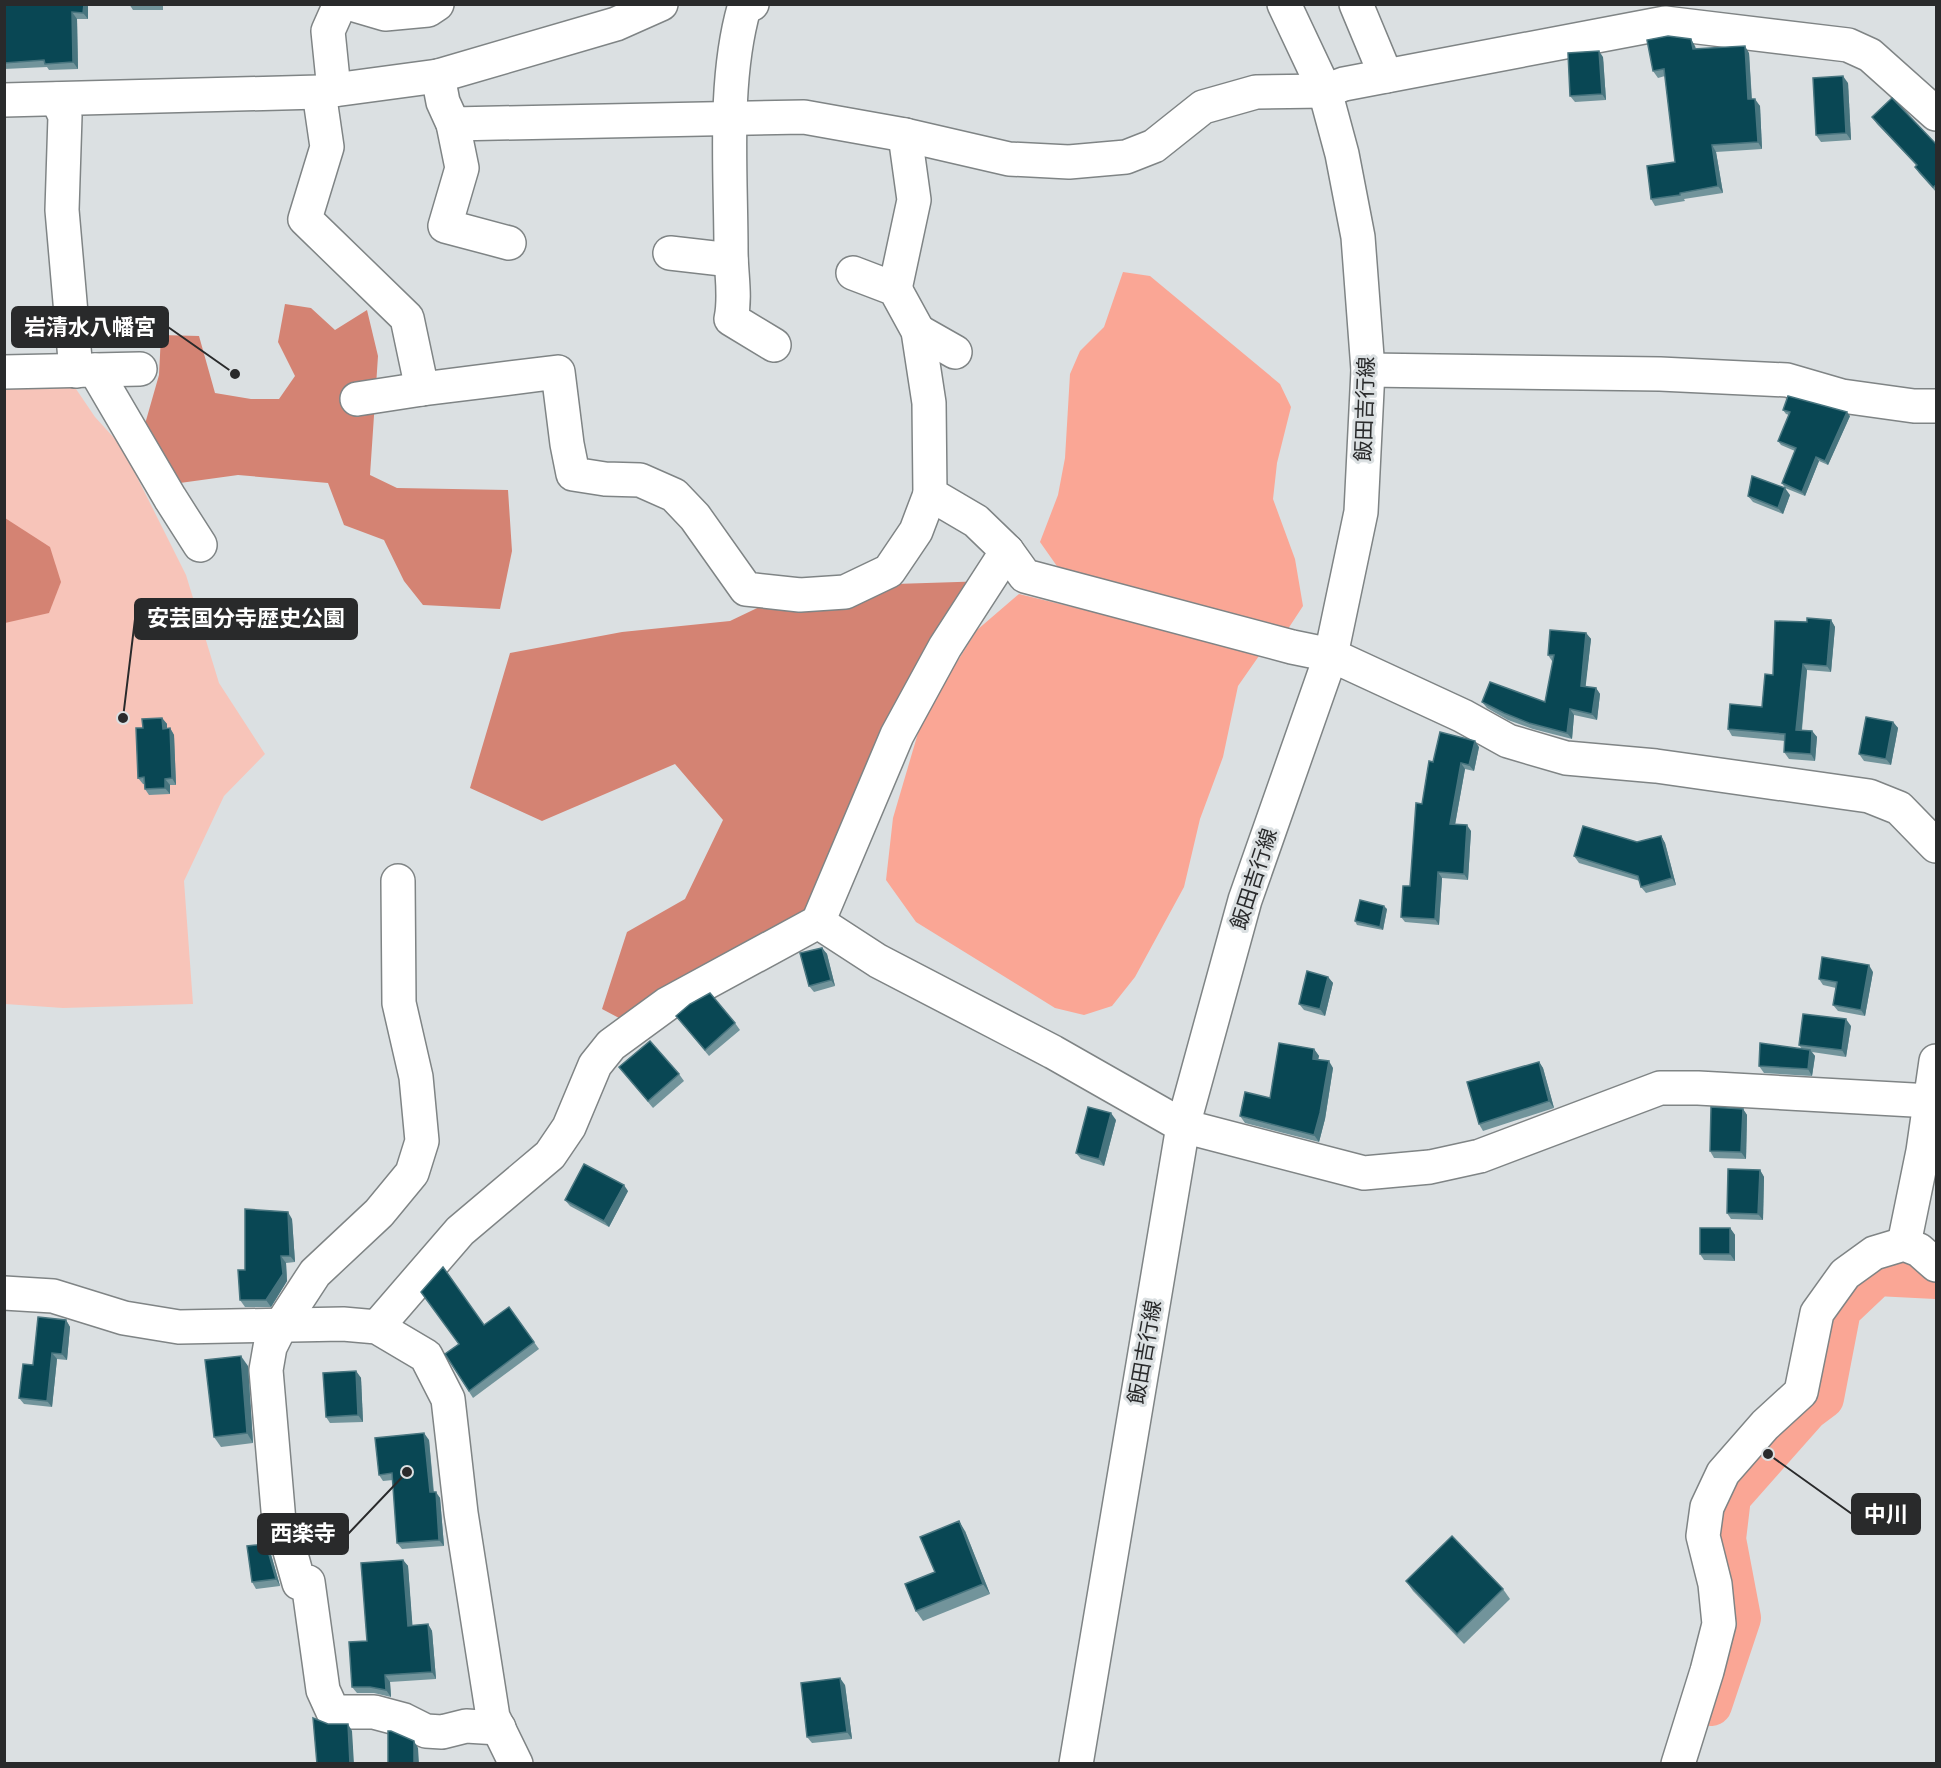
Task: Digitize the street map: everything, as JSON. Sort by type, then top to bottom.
[{"type":"street","points":[[340,4],[328,31],[327,147],[304,219],[407,318],[422,389]]},
{"type":"street","points":[[351,4],[385,14],[428,10],[437,4]]},
{"type":"street","points":[[4,100],[327,91],[438,76],[616,24],[661,4]]},
{"type":"street","points":[[752,4],[744,8],[736,36],[730,119],[731,260],[735,302],[731,319],[774,345]]},
{"type":"street","name":"飯田吉行線","points":[[1076,1764],[1183,1126],[1245,900],[1330,655],[1361,512],[1368,370],[1358,237],[1342,154],[1325,92],[1284,4]]},
{"type":"street","points":[[1356,4],[1386,76]]},
{"type":"street","points":[[453,124],[804,117],[905,135],[1009,159],[1069,162],[1126,157],[1154,146],[1203,107],[1256,92],[1325,92],[1344,84],[1665,23],[1848,45],[1870,55],[1936,114]]},
{"type":"street","points":[[438,76],[443,102],[453,124],[462,168],[446,226],[509,243]]},
{"type":"street","points":[[57,99],[65,116],[62,210],[86,370],[200,545]]},
{"type":"street","points":[[895,289],[914,200],[905,135]]},
{"type":"street","points":[[670,253],[731,260]]},
{"type":"street","points":[[357,399],[558,372],[573,474],[604,479],[640,480],[674,495],[695,517],[746,589],[800,595],[845,592],[889,571],[916,531],[930,494],[929,403],[918,330],[895,289],[853,273]]},
{"type":"street","points":[[918,330],[955,352]]},
{"type":"street","points":[[4,372],[140,369]]},
{"type":"street","points":[[1368,370],[1660,374],[1787,380],[1842,396],[1914,406],[1936,406]]},
{"type":"street","points":[[930,494],[976,521],[1007,551],[1025,576],[1330,655],[1463,716],[1508,741],[1566,758],[1656,766],[1869,796],[1899,808],[1936,846]]},
{"type":"street","points":[[377,1327],[460,1231],[550,1155],[569,1127],[595,1065],[611,1045],[668,1004],[818,922],[897,735],[945,647],[1007,551]]},
{"type":"street","points":[[398,880],[399,1003],[416,1077],[422,1141],[412,1173],[379,1213],[315,1273],[281,1325],[270,1347],[266,1370],[279,1522],[286,1537],[299,1583],[308,1582],[323,1690],[333,1712],[374,1712],[404,1720],[426,1731],[442,1732],[466,1726],[499,1728]]},
{"type":"street","points":[[818,922],[878,961],[1053,1052],[1183,1126],[1364,1173],[1430,1167],[1480,1156],[1660,1088],[1698,1088],[1930,1101]]},
{"type":"street","points":[[1904,1244],[1923,1151],[1936,1061]]},
{"type":"street","points":[[1678,1764],[1719,1624],[1715,1584],[1703,1536],[1707,1507],[1723,1473],[1765,1425],[1801,1392],[1817,1313],[1845,1274],[1874,1252],[1904,1244],[1919,1250],[1936,1265]]},
{"type":"street","points":[[4,1293],[53,1296],[124,1318],[179,1327],[343,1324],[377,1327],[426,1356],[448,1399],[461,1513],[494,1717],[516,1764]]},
{"type":"shaded area","points":[[1123,272],[1150,276],[1280,384],[1291,407],[1277,463],[1273,499],[1295,559],[1303,606],[1286,632],[1059,569],[1040,542],[1058,495],[1065,458],[1070,374],[1080,351],[1104,327]]},
{"type":"shaded area","points":[[285,304],[311,308],[335,330],[367,310],[378,356],[370,475],[397,488],[508,490],[512,551],[500,609],[423,605],[404,581],[384,540],[344,525],[328,483],[238,475],[158,486],[139,445],[159,375],[161,335],[199,336],[215,393],[251,399],[279,399],[295,376],[278,342]]},
{"type":"shaded area","points":[[4,384],[74,386],[95,417],[126,451],[186,575],[219,683],[265,754],[224,796],[184,881],[193,1004],[63,1008],[5,1004]]},
{"type":"shaded area","points":[[5,518],[50,547],[61,582],[49,613],[5,623]]},
{"type":"shaded area","points":[[989,581],[818,922],[636,1027],[602,1009],[627,932],[685,899],[723,820],[675,764],[542,821],[470,788],[510,653],[622,632],[730,621],[801,587]]},
{"type":"shaded area","points":[[1019,594],[1261,653],[1238,686],[1223,757],[1200,819],[1184,887],[1135,977],[1112,1006],[1084,1015],[1055,1008],[916,922],[886,880],[893,818],[923,716],[977,630]]},
{"type":"building","points":[[4,4],[84,4],[83,13],[72,12],[73,62],[45,64],[44,60],[4,63]]},
{"type":"building","points":[[1668,36],[1691,39],[1693,49],[1745,46],[1748,99],[1755,99],[1758,142],[1712,145],[1718,186],[1651,199],[1647,166],[1675,162],[1664,69],[1653,71],[1647,40]]},
{"type":"building","points":[[1599,51],[1602,94],[1570,96],[1568,53]]},
{"type":"building","points":[[1843,76],[1846,133],[1816,135],[1813,78]]},
{"type":"building","points":[[1892,98],[1936,144],[1936,185],[1933,187],[1915,167],[1917,165],[1872,117]]},
{"type":"building","points":[[1788,396],[1847,412],[1825,461],[1816,457],[1802,492],[1782,483],[1796,448],[1778,441],[1790,412],[1783,410]]},
{"type":"building","points":[[1752,476],[1785,488],[1778,508],[1748,496]]},
{"type":"building","points":[[1807,618],[1831,620],[1827,666],[1803,664],[1796,730],[1812,731],[1811,754],[1784,752],[1785,734],[1728,729],[1730,704],[1762,707],[1765,674],[1773,675],[1775,621],[1807,622]]},
{"type":"building","points":[[1550,630],[1586,633],[1581,686],[1596,688],[1592,714],[1570,709],[1567,733],[1529,723],[1482,702],[1490,682],[1545,702],[1554,655],[1548,655]]},
{"type":"building","points":[[1866,717],[1893,722],[1886,759],[1859,754]]},
{"type":"building","points":[[162,718],[163,729],[170,728],[172,778],[165,779],[165,788],[145,789],[144,777],[138,778],[136,728],[143,728],[142,719]]},
{"type":"building","points":[[1440,732],[1475,741],[1469,765],[1461,763],[1450,824],[1467,825],[1464,874],[1438,872],[1435,919],[1401,917],[1403,886],[1410,886],[1416,803],[1422,804],[1429,761],[1433,762]]},
{"type":"building","points":[[1583,826],[1637,842],[1661,836],[1672,878],[1641,887],[1638,876],[1574,856]]},
{"type":"building","points":[[1360,900],[1384,906],[1380,927],[1355,921]]},
{"type":"building","points":[[822,948],[831,980],[809,986],[800,953]]},
{"type":"building","points":[[1822,957],[1869,965],[1861,1010],[1833,1005],[1837,982],[1819,979]]},
{"type":"building","points":[[1307,971],[1328,977],[1320,1009],[1299,1004]]},
{"type":"building","points":[[710,993],[735,1023],[705,1050],[676,1016],[690,1004]]},
{"type":"building","points":[[1803,1014],[1846,1019],[1842,1050],[1799,1045]]},
{"type":"building","points":[[650,1041],[679,1074],[648,1101],[619,1067]]},
{"type":"building","points":[[1279,1043],[1314,1049],[1313,1059],[1329,1061],[1314,1135],[1240,1116],[1245,1092],[1270,1098]]},
{"type":"building","points":[[1760,1043],[1810,1050],[1808,1069],[1759,1066]]},
{"type":"building","points":[[1539,1062],[1549,1101],[1479,1124],[1467,1082]]},
{"type":"building","points":[[1088,1107],[1111,1113],[1099,1159],[1076,1153]]},
{"type":"building","points":[[1711,1107],[1743,1109],[1741,1152],[1710,1151]]},
{"type":"building","points":[[584,1164],[624,1185],[604,1221],[565,1200]]},
{"type":"building","points":[[1728,1169],[1760,1170],[1758,1214],[1727,1213]]},
{"type":"building","points":[[245,1209],[288,1212],[290,1256],[281,1256],[283,1274],[266,1300],[240,1300],[238,1270],[245,1270]]},
{"type":"building","points":[[1700,1228],[1730,1228],[1730,1254],[1700,1254]]},
{"type":"building","points":[[443,1267],[484,1325],[509,1307],[534,1342],[469,1391],[445,1354],[459,1344],[421,1292]]},
{"type":"building","points":[[38,1317],[66,1320],[62,1354],[52,1353],[47,1401],[19,1398],[23,1364],[33,1365]]},
{"type":"building","points":[[241,1356],[247,1433],[214,1437],[205,1360]]},
{"type":"building","points":[[356,1371],[358,1415],[326,1417],[323,1373]]},
{"type":"building","points":[[424,1433],[430,1492],[436,1492],[439,1540],[397,1543],[392,1473],[379,1475],[375,1438]]},
{"type":"building","points":[[959,1521],[983,1584],[916,1611],[905,1584],[935,1572],[920,1537]]},
{"type":"building","points":[[1452,1536],[1503,1589],[1457,1634],[1406,1581]]},
{"type":"building","points":[[266,1544],[276,1579],[252,1582],[247,1546]]},
{"type":"building","points":[[403,1560],[408,1626],[428,1624],[432,1672],[385,1675],[386,1690],[352,1687],[349,1642],[367,1641],[361,1563]]},
{"type":"building","points":[[840,1678],[847,1732],[807,1737],[801,1683]]},
{"type":"building","points":[[313,1718],[328,1724],[348,1724],[350,1764],[317,1764]]},
{"type":"building","points":[[388,1731],[414,1741],[414,1764],[388,1764]]},
{"type":"waterway","points":[[1711,1705],[1740,1618],[1725,1539],[1730,1497],[1807,1410],[1823,1398],[1840,1310],[1877,1275],[1936,1278]]},
{"type":"place","name":"岩清水八幡宮","points":[[235,374]]},
{"type":"place","name":"安芸国分寺歴史公園","points":[[123,718]]},
{"type":"place","name":"中川","points":[[1768,1454]]},
{"type":"place","name":"西楽寺","points":[[407,1472]]}]
